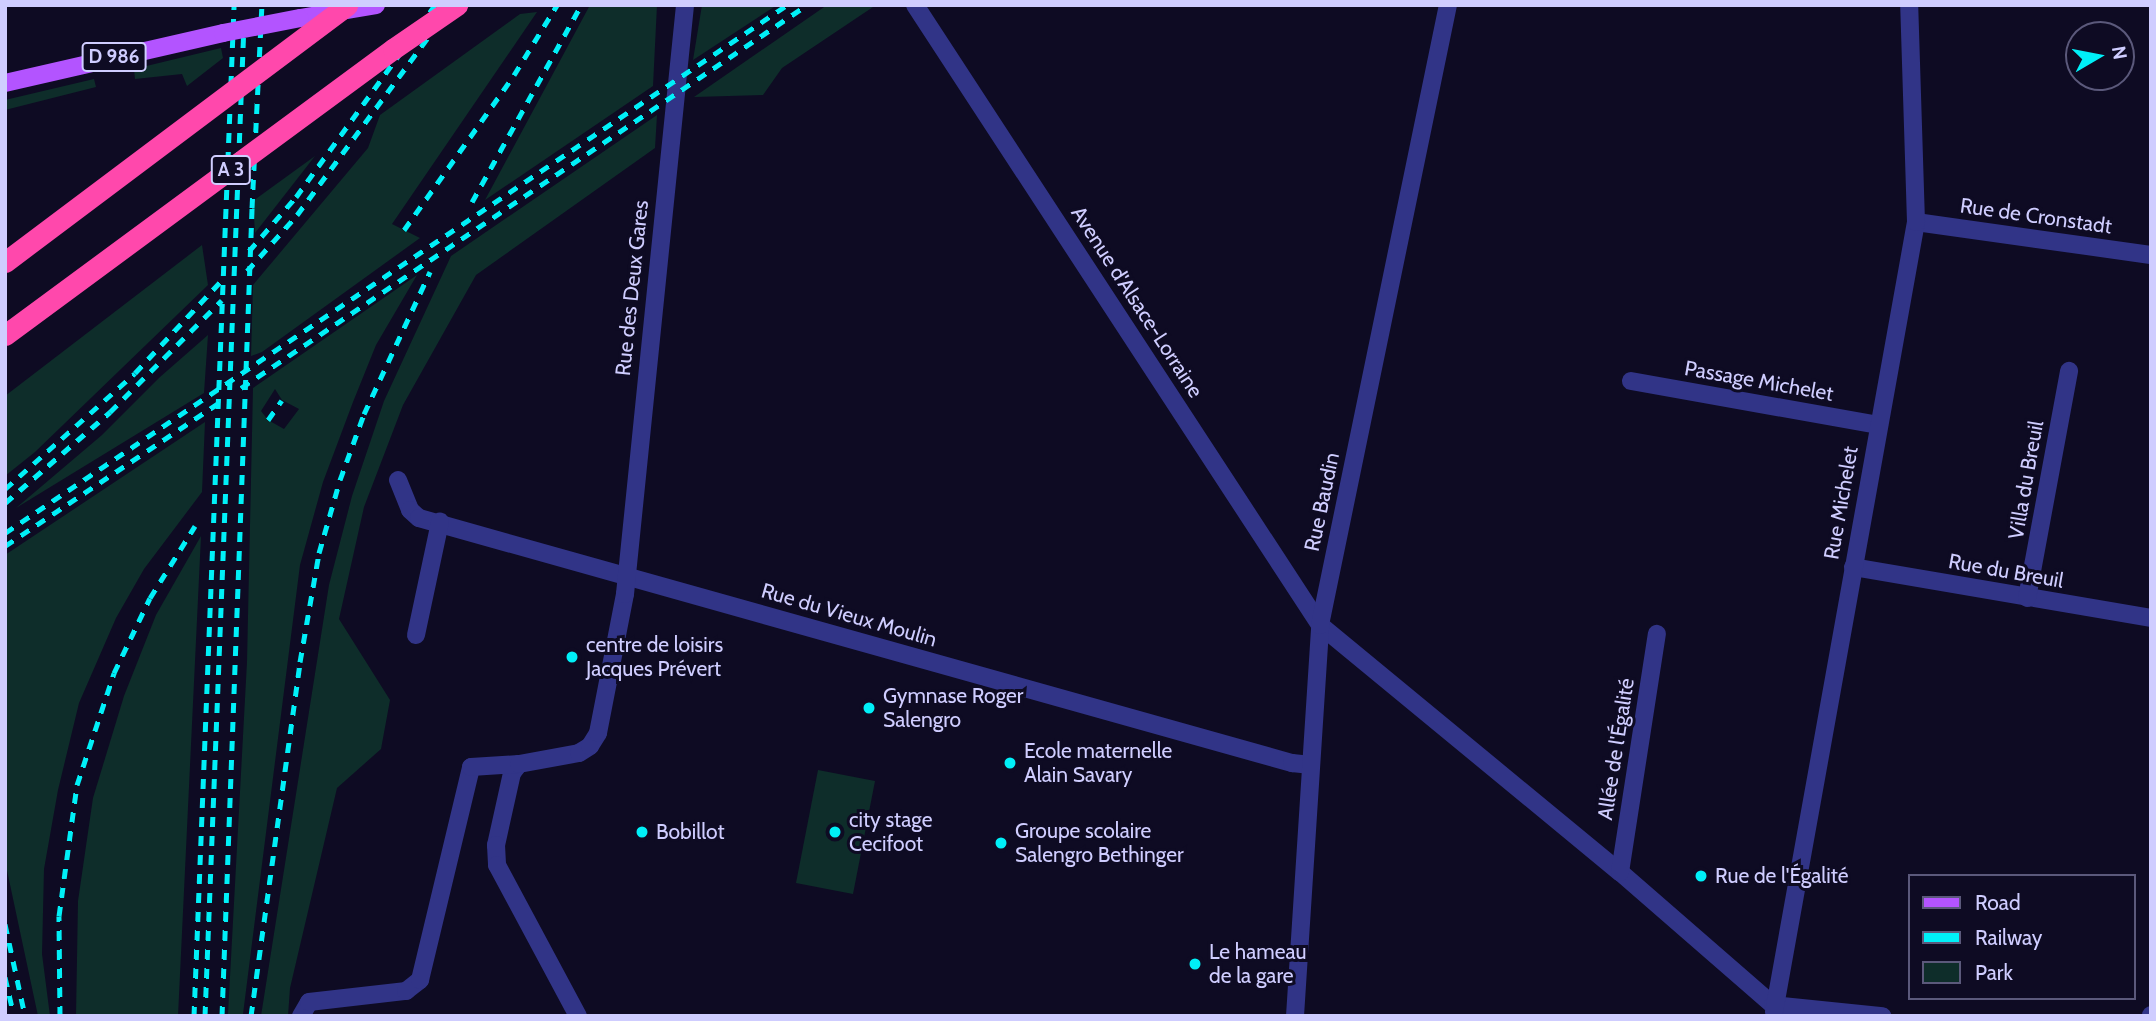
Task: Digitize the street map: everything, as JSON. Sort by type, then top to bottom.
[{"type":"highway","points":[[5,262],[347,5]]},
{"type":"highway","name":"A 3","points":[[5,335],[393,49],[457,5]]},
{"type":"main road","name":"D 986","points":[[5,83],[222,33],[300,18],[319,10],[376,5]]},
{"type":"street","name":"Rue des Deux Gares","points":[[301,1016],[309,1002],[407,991],[420,980],[471,767],[519,764],[579,753],[590,746],[598,733],[627,576],[685,5]]},
{"type":"street","name":"Avenue d'Alsace-Lorraine","points":[[915,5],[1320,625]]},
{"type":"street","name":"Rue Baudin","points":[[1295,1016],[1320,625],[1448,5]]},
{"type":"street","name":"Rue Michelet","points":[[1773,1010],[1916,222],[1909,5]]},
{"type":"street","name":"Rue de Cronstadt","points":[[1916,222],[2151,255]]},
{"type":"street","name":"Villa du Breuil","points":[[2027,598],[2069,371]]},
{"type":"street","name":"Passage Michelet","points":[[1631,381],[1879,425]]},
{"type":"street","name":"Rue du Vieux Moulin","points":[[398,480],[410,510],[419,518],[1279,759],[1311,765]]},
{"type":"street","points":[[416,635],[440,522]]},
{"type":"street","name":"Rue du Breuil","points":[[1853,567],[2151,618]]},
{"type":"street","points":[[1320,625],[1620,872],[1773,1010]]},
{"type":"street","name":"Allée de l'Égalité","points":[[1620,872],[1657,634]]},
{"type":"street","points":[[519,764],[512,773],[496,845],[497,866],[578,1016]]},
{"type":"street","points":[[1756,1016],[1773,1010],[1882,1016]]},
{"type":"green space","points":[[590,5],[657,5],[653,86],[485,200]]},
{"type":"green space","points":[[702,5],[777,5],[693,60]]},
{"type":"green space","points":[[827,5],[876,5],[782,68],[763,95],[694,97]]},
{"type":"green space","points":[[537,12],[392,224],[420,238],[262,352],[251,356],[253,285],[368,148],[380,115],[520,14]]},
{"type":"green space","points":[[221,48],[223,58],[187,86],[182,74],[135,79],[134,69]]},
{"type":"green space","points":[[94,79],[96,87],[5,110],[5,100]]},
{"type":"green space","points":[[657,115],[655,148],[476,275],[403,405],[364,507],[339,619],[390,700],[381,749],[337,788],[290,988],[288,1016],[261,1016],[329,585],[352,496],[384,401],[451,256]]},
{"type":"green space","points":[[315,156],[255,233],[253,201]]},
{"type":"green space","points":[[202,245],[208,285],[35,452],[5,476],[5,396]]},
{"type":"green space","points":[[417,275],[376,345],[353,402],[323,482],[300,565],[243,1014],[228,1014],[247,662],[253,388]],"holes":[[[275,389],[282,400],[299,409],[284,429],[268,420],[261,411]]]},
{"type":"green space","points":[[208,335],[204,393],[16,508],[102,435],[160,377]]},
{"type":"green space","points":[[205,422],[202,492],[144,569],[116,618],[79,703],[58,790],[44,869],[42,954],[50,1016],[38,1016],[5,861],[5,555]]},
{"type":"green space","points":[[201,536],[178,1016],[76,1016],[78,901],[93,798],[124,696],[156,615]]},
{"type":"green space","name":"city stage Cecifoot","points":[[818,770],[875,781],[853,894],[796,883]]},
{"type":"railway","points":[[194,1016],[234,5]]},
{"type":"railway","points":[[222,1016],[262,5]]},
{"type":"railway","points":[[249,251],[296,197],[435,5]]},
{"type":"railway","points":[[247,271],[297,215],[452,5]]},
{"type":"railway","points":[[404,230],[514,75],[557,5]]},
{"type":"railway","points":[[472,202],[581,5]]},
{"type":"railway","points":[[5,533],[787,5]]},
{"type":"railway","points":[[241,388],[807,5]]},
{"type":"railway","points":[[205,1016],[244,23]]},
{"type":"railway","points":[[251,1016],[300,662],[319,553],[340,480],[364,414],[430,272]]},
{"type":"railway","points":[[5,489],[135,373],[223,279]]},
{"type":"railway","points":[[5,503],[110,412],[222,300]]},
{"type":"railway","points":[[268,420],[282,400]]},
{"type":"railway","points":[[5,546],[220,402]]},
{"type":"railway","points":[[60,1016],[59,916],[77,785],[114,673],[150,598],[195,526]]},
{"type":"railway","points":[[5,924],[25,1016]]},
{"type":"railway","points":[[5,977],[14,1016]]},
{"type":"place","name":"centre de loisirs Jacques Prévert","points":[[572,657]]},
{"type":"place","name":"Gymnase Roger Salengro","points":[[869,708]]},
{"type":"place","name":"Ecole maternelle Alain Savary","points":[[1010,763]]},
{"type":"place","name":"Bobillot","points":[[642,832]]},
{"type":"place","name":"city stage Cecifoot","points":[[835,832]]},
{"type":"place","name":"Groupe scolaire Salengro Bethinger","points":[[1001,843]]},
{"type":"place","name":"Rue de l'Égalité","points":[[1701,876]]},
{"type":"place","name":"Le hameau de la gare","points":[[1195,964]]}]
